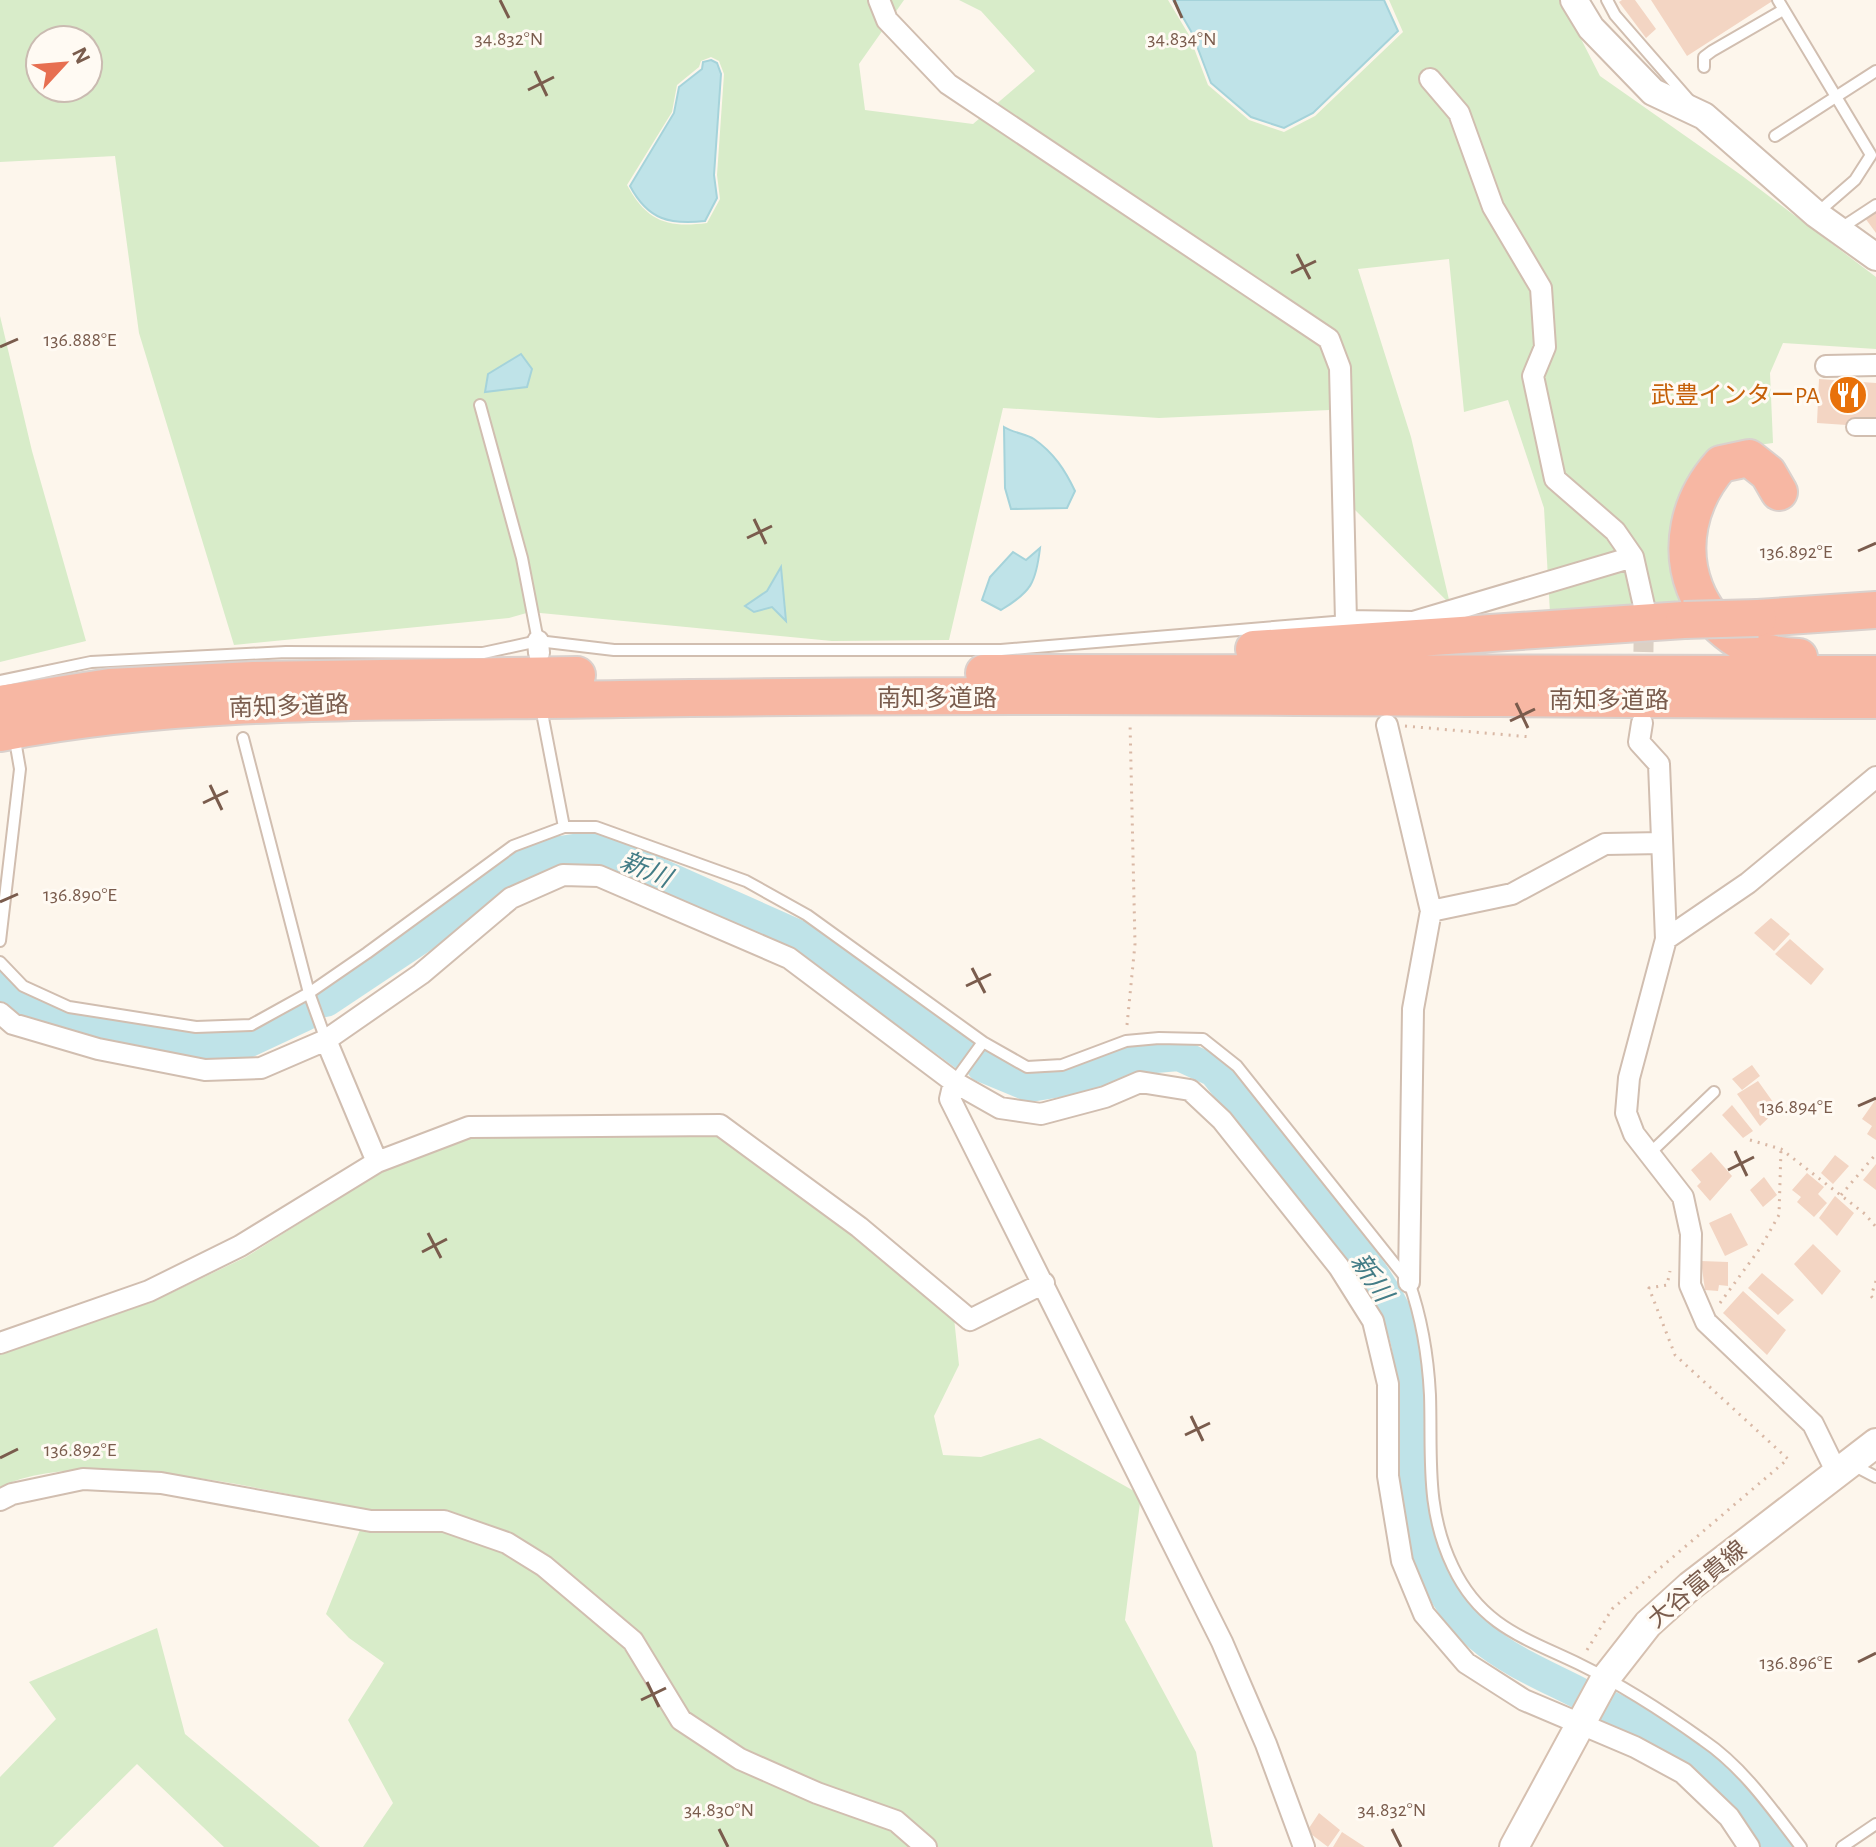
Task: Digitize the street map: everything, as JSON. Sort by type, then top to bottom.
[{"type":"highway","points":[[1779,492],[1768,473],[1749,458],[1721,464],[1707,480],[1693,504],[1689,526],[1689,572],[1695,592],[1719,629],[1772,656],[1876,660]]},
{"type":"highway","points":[[1024,673],[1039,664],[1123,657],[1876,610]]},
{"type":"highway","name":"南知多道路","points":[[0,704],[110,687],[254,680],[775,673],[1876,674]]},
{"type":"highway","name":"南知多道路","points":[[8,740],[137,713],[281,705],[739,697],[1876,700]]},
{"type":"main road","name":"大谷富貴線","points":[[1514,1847],[1605,1679],[1648,1624],[1690,1586],[1876,1443]]},
{"type":"street","points":[[879,0],[887,20],[948,84],[1329,339],[1340,368],[1346,621],[1413,622],[1633,557]]},
{"type":"street","points":[[1574,0],[1591,28],[1653,92],[1704,116],[1816,214],[1876,257]]},
{"type":"street","points":[[1430,79],[1459,113],[1493,207],[1541,288],[1545,347],[1533,376],[1555,479],[1615,531],[1633,557],[1644,606]]},
{"type":"street","points":[[1826,366],[1876,365]]},
{"type":"street","points":[[1855,427],[1876,427]]},
{"type":"street","points":[[1642,723],[1639,742],[1659,764],[1666,939],[1629,1078],[1626,1113],[1634,1134],[1683,1197],[1691,1234],[1690,1285],[1706,1322],[1813,1424],[1844,1468]]},
{"type":"street","points":[[1387,725],[1431,911],[1413,1009],[1409,1282]]},
{"type":"street","points":[[1666,939],[1748,883],[1876,777]]},
{"type":"street","points":[[1431,911],[1512,894],[1605,844],[1662,843]]},
{"type":"street","points":[[0,1013],[13,1024],[98,1049],[205,1070],[261,1068],[326,1040],[421,974],[511,898],[563,875],[599,876],[789,958],[954,1082],[1000,1108],[1041,1114],[1105,1097],[1140,1082],[1190,1090],[1222,1120],[1339,1267],[1373,1321],[1388,1384],[1388,1476],[1402,1561],[1424,1614],[1466,1663],[1524,1700],[1635,1747],[1683,1773],[1729,1817],[1749,1847]]},
{"type":"street","points":[[326,1040],[377,1162]]},
{"type":"street","points":[[954,1082],[950,1099],[1222,1642],[1266,1744],[1304,1847]]},
{"type":"street","points":[[0,1343],[149,1291],[240,1246],[377,1162],[469,1127],[720,1125],[859,1227],[970,1320],[1044,1283]]},
{"type":"street","points":[[0,1500],[12,1494],[83,1479],[161,1483],[371,1521],[444,1521],[507,1543],[544,1566],[633,1641],[681,1720],[740,1759],[817,1793],[896,1821],[926,1847]]},
{"type":"lane","points":[[1607,0],[1615,15],[1704,116]]},
{"type":"lane","points":[[1704,67],[1704,57],[1780,5],[1873,154],[1855,180],[1816,214]]},
{"type":"lane","points":[[1775,136],[1876,71]]},
{"type":"lane","points":[[1839,230],[1876,205]]},
{"type":"lane","points":[[480,405],[522,558],[539,647]]},
{"type":"lane","points":[[0,681],[91,662],[286,652],[483,653],[539,647],[614,650],[1001,650],[1346,621]]},
{"type":"lane","points":[[543,718],[564,827]]},
{"type":"lane","points":[[243,738],[309,993],[326,1040]]},
{"type":"lane","points":[[0,941],[20,769],[8,740]]},
{"type":"lane","points":[[0,962],[23,986],[69,1007],[196,1027],[251,1025],[309,993],[513,846],[564,827],[596,827],[746,881],[807,915],[983,1042],[1027,1067],[1062,1065],[1126,1041],[1203,1039],[1237,1066],[1409,1282],[1423,1323],[1426,1351],[1432,1513],[1453,1567],[1470,1596],[1501,1627],[1605,1679],[1707,1742],[1751,1783],[1801,1847]]},
{"type":"lane","points":[[954,1082],[983,1042]]},
{"type":"lane","points":[[1650,1153],[1714,1092]]},
{"type":"lane","points":[[1844,1468],[1876,1477]]},
{"type":"lane","points":[[1842,1847],[1876,1824]]},
{"type":"path","points":[[1126,1041],[1135,944],[1129,722],[1144,722]]},
{"type":"path","points":[[1387,725],[1531,737]]},
{"type":"path","points":[[1750,1140],[1781,1149],[1841,1195],[1876,1227]]},
{"type":"path","points":[[1706,1322],[1761,1247],[1779,1215],[1781,1149]]},
{"type":"path","points":[[1841,1195],[1876,1154]]},
{"type":"path","points":[[1578,1664],[1612,1609],[1788,1459],[1675,1355],[1649,1288],[1667,1285],[1670,1270]]},
{"type":"path","points":[[1876,1281],[1871,1296],[1876,1302]]},
{"type":"green space","points":[[0,0],[904,0],[859,64],[865,110],[973,124],[1035,71],[981,11],[959,0],[1168,0],[1189,35],[1208,85],[1249,120],[1284,132],[1315,116],[1403,32],[1389,0],[1561,0],[1600,76],[1741,175],[1876,277],[1876,349],[1783,343],[1770,373],[1773,443],[1729,449],[1687,605],[1550,613],[1544,508],[1508,400],[1464,412],[1449,259],[1358,269],[1411,437],[1450,604],[1352,507],[1351,409],[1159,418],[1003,408],[949,640],[832,641],[530,612],[509,618],[234,645],[139,333],[115,156],[0,162]],"holes":[[[711,57],[719,61],[724,74],[717,175],[720,199],[707,223],[681,224],[660,220],[642,207],[627,185],[672,112],[677,85],[699,67],[701,61]]]},
{"type":"green space","points":[[0,316],[32,451],[86,641],[0,662]]},
{"type":"green space","points":[[716,1135],[859,1238],[954,1318],[959,1365],[934,1416],[943,1455],[981,1457],[1040,1438],[1141,1495],[1125,1620],[1196,1752],[1213,1847],[363,1847],[393,1803],[348,1720],[384,1663],[349,1638],[326,1614],[368,1510],[232,1483],[131,1471],[82,1470],[38,1475],[0,1487],[0,1355],[152,1302],[246,1257],[377,1174],[476,1136]]},
{"type":"green space","points":[[157,1628],[185,1734],[320,1847],[224,1847],[137,1764],[53,1847],[0,1847],[0,1777],[56,1719],[29,1682]]},
{"type":"water","points":[[1173,0],[1384,0],[1398,31],[1313,113],[1284,128],[1251,117],[1211,83],[1192,33]]},
{"type":"water","points":[[711,60],[717,63],[721,74],[714,175],[717,198],[705,221],[671,221],[652,213],[630,186],[674,113],[679,87],[702,69],[703,62]]},
{"type":"water","points":[[521,354],[532,369],[527,387],[485,392],[488,374]]},
{"type":"water","points":[[1004,427],[1034,439],[1058,462],[1075,491],[1067,508],[1011,509],[1005,488]]},
{"type":"water","points":[[1040,548],[1034,578],[1019,598],[1001,610],[982,600],[990,577],[1013,552],[1026,560]]},
{"type":"water","points":[[781,567],[786,621],[772,607],[754,612],[745,606],[767,591]]},
{"type":"building","points":[[1635,0],[1656,29],[1646,38],[1619,2]]},
{"type":"building","points":[[1651,0],[1774,0],[1687,56]]},
{"type":"building","points":[[1876,212],[1876,233],[1865,218]]},
{"type":"building","points":[[1819,379],[1876,383],[1876,427],[1817,423]]},
{"type":"building","points":[[1771,918],[1790,934],[1774,951],[1754,933]]},
{"type":"building","points":[[1790,939],[1824,969],[1811,985],[1775,954]]},
{"type":"building","points":[[1752,1065],[1760,1076],[1742,1090],[1732,1079]]},
{"type":"building","points":[[1758,1081],[1778,1109],[1760,1126],[1737,1094]]},
{"type":"building","points":[[1876,1099],[1876,1140],[1867,1134],[1872,1126],[1862,1119]]},
{"type":"building","points":[[1732,1105],[1753,1131],[1743,1138],[1722,1115]]},
{"type":"building","points":[[1711,1152],[1732,1176],[1710,1201],[1697,1186],[1701,1182],[1691,1170]]},
{"type":"building","points":[[1835,1155],[1849,1166],[1833,1184],[1821,1173]]},
{"type":"building","points":[[1876,1164],[1876,1190],[1863,1180]]},
{"type":"building","points":[[1807,1173],[1824,1187],[1818,1194],[1827,1203],[1814,1217],[1797,1202],[1801,1197],[1792,1190]]},
{"type":"building","points":[[1764,1177],[1777,1195],[1763,1207],[1750,1190]]},
{"type":"building","points":[[1835,1196],[1854,1213],[1837,1236],[1819,1218]]},
{"type":"building","points":[[1731,1213],[1748,1245],[1725,1256],[1709,1223]]},
{"type":"building","points":[[1813,1244],[1841,1271],[1822,1295],[1794,1264]]},
{"type":"building","points":[[1701,1261],[1728,1262],[1728,1286],[1719,1285],[1718,1291],[1705,1290]]},
{"type":"building","points":[[1762,1273],[1794,1300],[1778,1315],[1748,1288]]},
{"type":"building","points":[[1743,1291],[1786,1330],[1767,1355],[1723,1313]]},
{"type":"building","points":[[1319,1813],[1340,1830],[1328,1847],[1307,1831]]},
{"type":"building","points":[[1342,1832],[1365,1847],[1333,1847]]},
{"type":"waterway","name":"新川","points":[[326,1001],[479,899],[511,869],[553,853],[587,848],[619,856],[810,941],[965,1055]]},
{"type":"waterway","name":"新川","points":[[0,984],[26,1006],[67,1022],[204,1046],[243,1044],[305,1015]]},
{"type":"waterway","name":"新川","points":[[982,1066],[1030,1086],[1090,1076],[1132,1059],[1179,1055],[1214,1071],[1366,1264],[1401,1324],[1409,1352],[1409,1464],[1416,1519],[1433,1571],[1446,1595],[1462,1617],[1492,1646],[1581,1694]]},
{"type":"waterway","name":"新川","points":[[1606,1705],[1657,1733],[1701,1765],[1740,1802],[1777,1847]]},
{"type":"tunnel","points":[[1643,682],[1644,614]]},
{"type":"place","name":"武豊インターPA","points":[[1848,395]]}]
